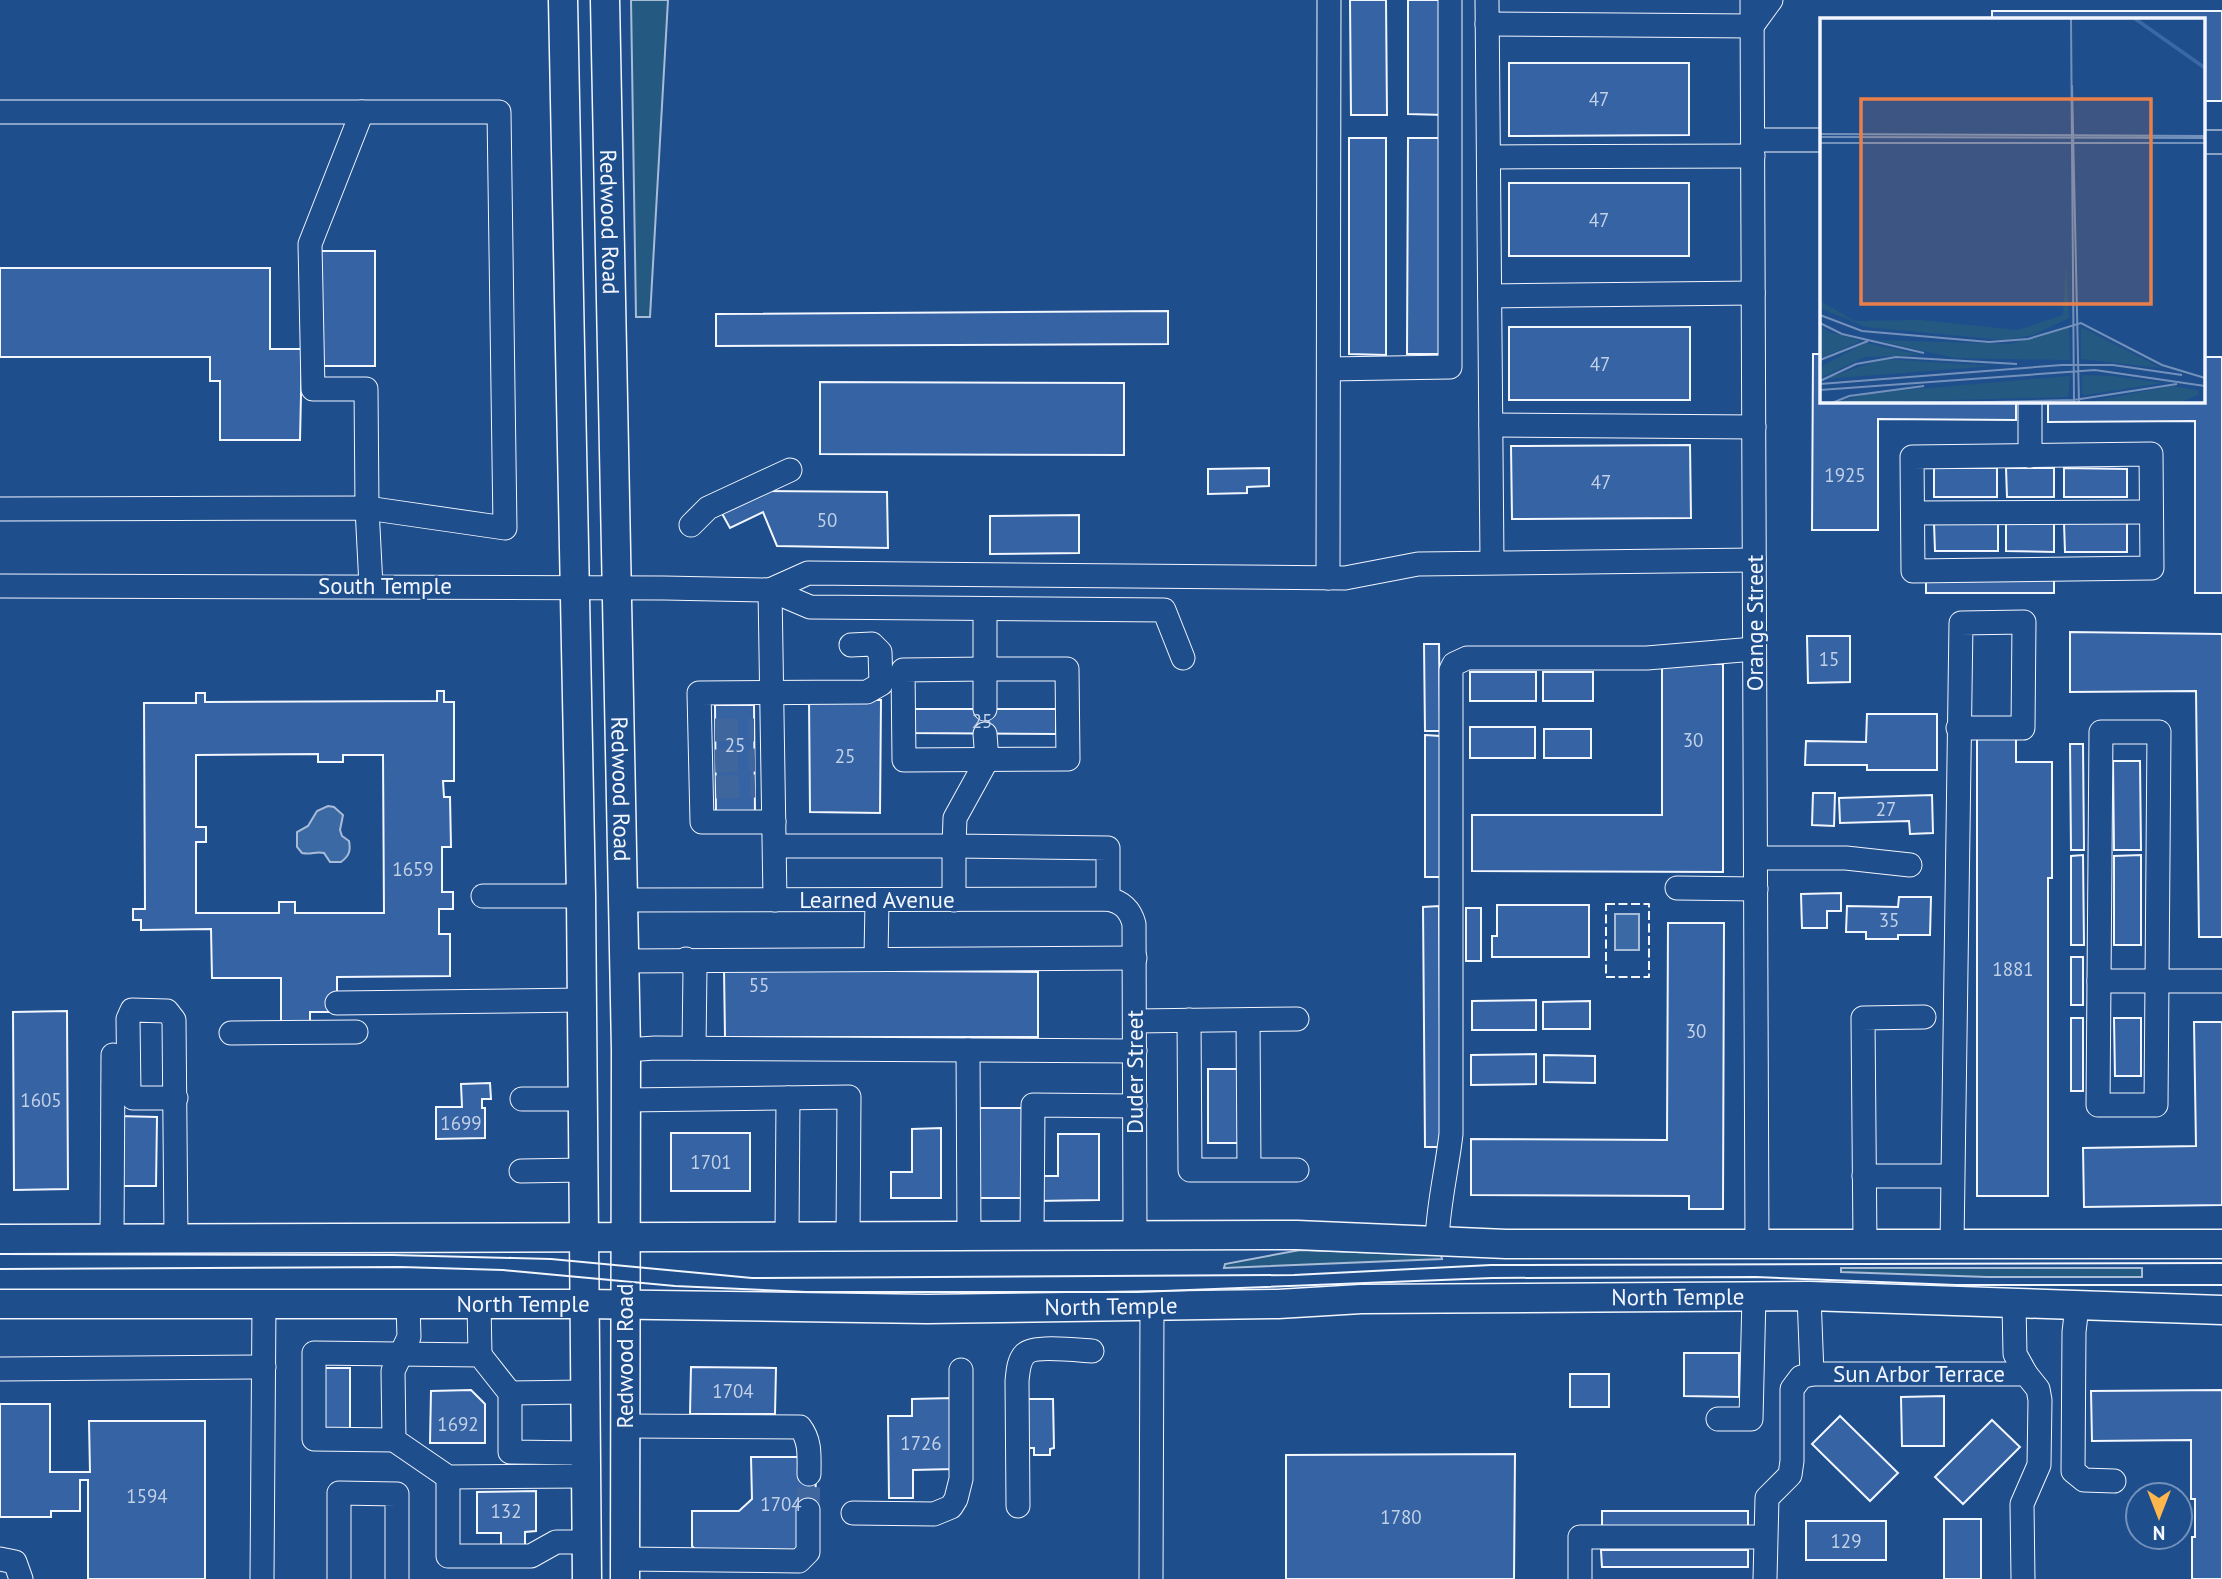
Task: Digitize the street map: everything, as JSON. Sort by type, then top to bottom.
[{"type":"main road","name":"Redwood Road","points":[[563,0],[581,896],[587,1579]]},
{"type":"main road","name":"Redwood Road","points":[[605,0],[626,1049],[625,1569]]},
{"type":"main road","points":[[0,1239],[1297,1236],[1506,1244],[2222,1244]]},
{"type":"main road","name":"North Temple","points":[[0,1304],[585,1304],[927,1309],[1278,1304],[1361,1299],[1809,1296],[2222,1310]]},
{"type":"street","points":[[1328,578],[1329,0]]},
{"type":"street","points":[[1329,369],[1450,367],[1450,0]]},
{"type":"street","points":[[1487,0],[1492,562]]},
{"type":"street","name":"Orange Street","points":[[1752,0],[1758,1245]]},
{"type":"street","points":[[1488,24],[1752,26],[1770,0]]},
{"type":"street","points":[[0,112],[499,112],[505,528],[367,508],[0,509]]},
{"type":"street","points":[[362,112],[310,244],[313,389],[366,389],[371,586]]},
{"type":"street","points":[[1489,157],[1753,148],[1820,140]]},
{"type":"street","points":[[2204,142],[2222,142]]},
{"type":"street","points":[[1490,296],[1753,293]]},
{"type":"street","points":[[2030,402],[2031,456]]},
{"type":"street","points":[[1491,425],[1754,426]]},
{"type":"street","points":[[2151,454],[2151,512],[2152,569],[1913,571],[1912,457],[2151,454]]},
{"type":"street","points":[[691,525],[708,508],[790,470]]},
{"type":"street","points":[[1913,513],[2151,512]]},
{"type":"street","points":[[770,590],[808,573],[1345,578],[1418,564],[1755,560]]},
{"type":"street","name":"South Temple","points":[[0,586],[615,587],[770,590]]},
{"type":"street","points":[[770,590],[810,607],[1164,610],[1183,658]]},
{"type":"street","points":[[770,590],[772,693],[763,730],[764,786],[774,822],[775,900]]},
{"type":"street","points":[[985,609],[985,709]]},
{"type":"street","points":[[1952,1245],[1958,728],[1961,623],[2024,622],[2024,728],[1958,728]]},
{"type":"street","points":[[774,822],[702,822],[709,787],[708,730],[699,693],[867,692],[881,684],[880,652],[872,644],[852,645]]},
{"type":"street","points":[[1437,1241],[1437,1214],[1444,1187],[1451,1134],[1451,670],[1454,664],[1467,658],[1647,658],[1754,649]]},
{"type":"street","points":[[1067,668],[1068,759],[904,760],[903,670],[985,669],[1067,668]]},
{"type":"street","points":[[2101,732],[2159,732],[2156,1105],[2098,1105],[2099,981],[2101,732]]},
{"type":"street","points":[[954,900],[955,818],[987,760],[985,734]]},
{"type":"street","points":[[775,846],[1108,848],[1108,899]]},
{"type":"street","points":[[1756,858],[1846,858],[1910,865]]},
{"type":"street","points":[[1677,888],[1756,889]]},
{"type":"street","points":[[482,896],[581,896]]},
{"type":"street","name":"Learned Avenue","points":[[623,900],[1108,899],[1122,904],[1128,910]]},
{"type":"street","points":[[876,958],[877,900]]},
{"type":"street","name":"Duder Street","points":[[1128,910],[1134,924],[1135,958],[1135,1236]]},
{"type":"street","points":[[624,961],[1135,958]]},
{"type":"street","points":[[686,959],[695,968],[694,1048]]},
{"type":"street","points":[[2099,981],[2222,981]]},
{"type":"street","points":[[337,1003],[582,1000]]},
{"type":"street","points":[[132,1010],[128,1019],[129,1093],[134,1098],[176,1098]]},
{"type":"street","points":[[111,1238],[113,1017],[118,1011],[132,1010],[167,1011],[174,1020],[176,1238]]},
{"type":"street","points":[[1866,1245],[1863,1018],[1924,1017]]},
{"type":"street","points":[[1135,1021],[1297,1019]]},
{"type":"street","points":[[1189,1020],[1190,1170],[1297,1170]]},
{"type":"street","points":[[1248,1020],[1249,1169]]},
{"type":"street","points":[[231,1032],[356,1032]]},
{"type":"street","points":[[626,1049],[1135,1051]]},
{"type":"street","points":[[968,1050],[970,1236]]},
{"type":"street","points":[[626,1100],[849,1097],[848,1237]]},
{"type":"street","points":[[788,1098],[788,1237]]},
{"type":"street","points":[[522,1099],[583,1099]]},
{"type":"street","points":[[1032,1236],[1034,1105],[1135,1106]]},
{"type":"street","points":[[521,1171],[584,1170]]},
{"type":"street","points":[[1864,1176],[1952,1176]]},
{"type":"street","points":[[1718,1419],[1752,1419],[1754,1296]]},
{"type":"street","name":"Sun Arbor Terrace","points":[[1809,1296],[1812,1374]]},
{"type":"street","points":[[262,1579],[264,1303]]},
{"type":"street","points":[[394,1440],[393,1371],[409,1337],[408,1304]]},
{"type":"street","points":[[479,1304],[480,1354],[510,1393],[510,1452],[585,1464]]},
{"type":"street","name":"Sun Arbor Terrace","points":[[2014,1304],[2015,1354],[2038,1389],[2040,1400],[2039,1465],[2022,1504],[2023,1579]]},
{"type":"street","points":[[1151,1579],[1152,1305]]},
{"type":"street","points":[[2077,1306],[2074,1332],[2073,1471],[2084,1480],[2114,1481]]},
{"type":"street","points":[[1018,1506],[1017,1381],[1024,1354],[1034,1350],[1092,1351]]},
{"type":"street","points":[[480,1354],[314,1353],[314,1439],[394,1440],[448,1477],[585,1464]]},
{"type":"street","points":[[0,1369],[264,1367]]},
{"type":"street","points":[[853,1513],[934,1514],[951,1507],[961,1479],[961,1370]]},
{"type":"street","name":"Sun Arbor Terrace","points":[[1765,1579],[1767,1499],[1790,1475],[1792,1389],[1801,1377],[1812,1374],[2026,1374]]},
{"type":"street","points":[[510,1393],[584,1392]]},
{"type":"street","points":[[625,1426],[800,1427],[807,1435],[809,1474]]},
{"type":"street","points":[[448,1477],[448,1556],[531,1556],[556,1542],[586,1542]]},
{"type":"street","points":[[339,1579],[339,1493],[351,1493],[397,1494],[397,1579]]},
{"type":"street","points":[[625,1569],[677,1561],[799,1561],[808,1552],[808,1510]]},
{"type":"street","points":[[1580,1579],[1580,1536],[1765,1537]]},
{"type":"street","points":[[0,1559],[15,1562],[21,1579]]},
{"type":"shaded area","points":[[631,0],[668,0],[650,317],[636,317]]},
{"type":"shaded area","points":[[328,806],[334,807],[343,815],[340,830],[342,836],[349,841],[350,848],[348,855],[341,862],[330,862],[324,853],[302,853],[297,847],[297,832],[308,826],[317,811]]},
{"type":"shaded area","points":[[1615,914],[1639,914],[1639,950],[1615,950]]},
{"type":"shaded area","points":[[1300,1250],[1441,1255],[1442,1259],[1224,1268],[1225,1264]]},
{"type":"shaded area","points":[[1841,1268],[2142,1268],[2142,1277],[1987,1277],[1841,1272]]},
{"type":"building","points":[[1350,0],[1386,0],[1387,115],[1351,115]]},
{"type":"building","points":[[1408,0],[1444,0],[1444,115],[1408,114]]},
{"type":"building","points":[[1992,11],[2222,11],[2222,101],[2204,101],[2204,18],[1992,18]]},
{"type":"building","points":[[1509,63],[1689,63],[1689,135],[1509,136]]},
{"type":"building","points":[[1349,138],[1386,138],[1386,355],[1349,354]]},
{"type":"building","points":[[1408,138],[1444,138],[1444,354],[1407,354]]},
{"type":"building","points":[[1509,183],[1689,183],[1689,256],[1509,256]]},
{"type":"building","points":[[315,251],[375,251],[375,366],[315,366]]},
{"type":"building","points":[[0,268],[270,268],[270,349],[302,349],[300,440],[220,440],[220,381],[210,381],[210,357],[0,357]]},
{"type":"building","points":[[1168,311],[1168,344],[716,346],[716,314]]},
{"type":"building","points":[[1509,327],[1690,327],[1690,400],[1509,400]]},
{"type":"building","points":[[1813,354],[1820,354],[1820,402],[2016,402],[2016,420],[1878,419],[1878,530],[1812,530]]},
{"type":"building","points":[[2204,357],[2222,357],[2222,593],[2195,593],[2195,421],[2048,422],[2048,402],[2204,402]]},
{"type":"building","points":[[820,382],[1124,383],[1124,455],[820,454]]},
{"type":"building","points":[[1690,445],[1691,518],[1512,519],[1511,446]]},
{"type":"building","points":[[1269,468],[1269,486],[1247,487],[1247,493],[1208,494],[1208,469]]},
{"type":"building","points":[[1934,468],[1997,468],[1997,497],[1934,497]]},
{"type":"building","points":[[2006,468],[2054,468],[2054,497],[2007,497]]},
{"type":"building","points":[[2064,468],[2127,469],[2127,497],[2064,497]]},
{"type":"building","points":[[756,491],[887,492],[888,548],[777,546],[763,512],[730,528],[719,508]]},
{"type":"building","points":[[1079,515],[1079,553],[990,554],[990,516]]},
{"type":"building","points":[[1934,523],[1998,523],[1998,551],[1935,551]]},
{"type":"building","points":[[2006,523],[2054,523],[2054,552],[2006,551]]},
{"type":"building","points":[[2064,523],[2127,523],[2127,552],[2065,552]]},
{"type":"building","points":[[1926,579],[2054,579],[2054,593],[1926,593]]},
{"type":"building","points":[[2070,632],[2222,634],[2222,937],[2199,937],[2196,691],[2070,692]]},
{"type":"building","points":[[1807,636],[1850,636],[1850,682],[1808,683]]},
{"type":"building","points":[[1424,644],[1439,644],[1440,731],[1425,731]]},
{"type":"building","points":[[1662,664],[1723,664],[1723,872],[1472,871],[1472,815],[1662,815]]},
{"type":"building","points":[[1470,672],[1536,672],[1536,701],[1470,701]]},
{"type":"building","points":[[1543,672],[1593,672],[1593,701],[1543,701]]},
{"type":"building","points":[[437,691],[444,691],[444,702],[454,702],[454,781],[443,781],[444,797],[450,797],[451,847],[442,847],[442,892],[453,892],[453,909],[439,909],[439,934],[450,934],[450,976],[337,977],[337,1012],[310,1012],[310,1025],[281,1026],[281,978],[212,978],[211,929],[141,930],[141,920],[133,920],[133,909],[145,909],[144,703],[196,703],[196,693],[205,693],[205,702],[437,701]],"holes":[[[318,754],[318,762],[343,762],[343,755],[383,755],[384,913],[295,913],[295,902],[279,902],[279,913],[196,913],[196,842],[206,842],[206,827],[196,827],[196,755]]]},
{"type":"building","points":[[809,699],[881,700],[880,813],[810,812]]},
{"type":"building","points":[[715,705],[754,705],[755,814],[716,814]]},
{"type":"building","points":[[908,709],[1056,709],[1056,734],[908,733]]},
{"type":"building","points":[[1867,714],[1937,714],[1937,770],[1867,770],[1867,765],[1805,765],[1806,741],[1866,742]]},
{"type":"building","points":[[1470,727],[1535,727],[1535,758],[1470,758]]},
{"type":"building","points":[[1544,729],[1591,729],[1591,758],[1544,758]]},
{"type":"building","points":[[1425,735],[1440,736],[1440,877],[1425,877]]},
{"type":"building","points":[[1977,737],[2016,737],[2016,762],[2052,762],[2052,878],[2048,878],[2048,1196],[1977,1196]]},
{"type":"building","points":[[2070,744],[2083,744],[2084,850],[2071,850]]},
{"type":"building","points":[[2113,761],[2140,761],[2141,850],[2114,850]]},
{"type":"building","points":[[1813,793],[1835,793],[1834,826],[1812,825]]},
{"type":"building","points":[[1932,795],[1933,833],[1910,834],[1909,821],[1840,823],[1839,798]]},
{"type":"building","points":[[2083,855],[2084,945],[2071,945],[2071,856]]},
{"type":"building","points":[[2141,855],[2141,945],[2114,945],[2114,856]]},
{"type":"building","points":[[1841,893],[1841,911],[1827,911],[1827,928],[1802,928],[1801,894]]},
{"type":"building","points":[[1899,897],[1931,897],[1930,935],[1866,939],[1866,932],[1846,932],[1847,906],[1898,907]]},
{"type":"building","points":[[1497,905],[1589,905],[1589,957],[1492,957],[1492,936],[1497,936]]},
{"type":"building","points":[[1439,906],[1441,1147],[1425,1147],[1423,907]]},
{"type":"building","points":[[1466,908],[1481,908],[1481,961],[1466,961]]},
{"type":"building","points":[[1668,923],[1724,923],[1723,1209],[1689,1209],[1689,1196],[1471,1195],[1471,1139],[1667,1140]]},
{"type":"building","points":[[2071,957],[2083,957],[2083,1005],[2071,1005]]},
{"type":"building","points":[[724,970],[1038,972],[1038,1037],[725,1037]]},
{"type":"building","points":[[1536,1000],[1536,1030],[1472,1030],[1472,1001]]},
{"type":"building","points":[[1590,1001],[1590,1029],[1543,1029],[1543,1002]]},
{"type":"building","points":[[67,1011],[68,1189],[14,1190],[13,1012]]},
{"type":"building","points":[[2071,1018],[2083,1018],[2083,1091],[2071,1091]]},
{"type":"building","points":[[2114,1018],[2141,1018],[2141,1076],[2115,1076]]},
{"type":"building","points":[[2194,1022],[2222,1022],[2222,1205],[2084,1207],[2083,1148],[2196,1146]]},
{"type":"building","points":[[1536,1054],[1536,1084],[1471,1085],[1471,1055]]},
{"type":"building","points":[[1544,1055],[1595,1056],[1595,1083],[1544,1082]]},
{"type":"building","points":[[1208,1069],[1239,1069],[1239,1143],[1208,1143]]},
{"type":"building","points":[[490,1083],[491,1099],[482,1099],[482,1108],[485,1108],[485,1138],[436,1139],[436,1107],[462,1107],[461,1084]]},
{"type":"building","points":[[977,1108],[1025,1108],[1025,1198],[977,1198]]},
{"type":"building","points":[[117,1116],[157,1117],[156,1186],[116,1186]]},
{"type":"building","points":[[941,1128],[941,1198],[891,1198],[891,1172],[912,1172],[912,1129]]},
{"type":"building","points":[[671,1133],[750,1133],[750,1191],[671,1191]]},
{"type":"building","points":[[1058,1134],[1099,1134],[1099,1200],[1037,1201],[1037,1176],[1058,1176]]},
{"type":"building","points":[[1684,1353],[1739,1353],[1739,1397],[1684,1396]]},
{"type":"building","points":[[691,1367],[776,1368],[775,1414],[690,1414]]},
{"type":"building","points":[[322,1368],[350,1368],[350,1429],[322,1429]]},
{"type":"building","points":[[1570,1374],[1609,1374],[1609,1407],[1570,1407]]},
{"type":"building","points":[[471,1390],[485,1404],[485,1443],[430,1443],[431,1391]]},
{"type":"building","points":[[2222,1390],[2222,1579],[2192,1579],[2195,1499],[2194,1481],[2191,1481],[2191,1440],[2092,1441],[2091,1391]]},
{"type":"building","points":[[1944,1396],[1944,1446],[1902,1446],[1901,1397]]},
{"type":"building","points":[[953,1398],[954,1469],[913,1470],[913,1498],[889,1498],[888,1416],[912,1416],[912,1399]]},
{"type":"building","points":[[1022,1399],[1053,1399],[1054,1448],[1050,1449],[1050,1455],[1034,1455],[1034,1448],[1023,1448]]},
{"type":"building","points":[[0,1404],[50,1404],[50,1472],[90,1472],[89,1421],[205,1421],[205,1579],[88,1579],[88,1480],[80,1480],[80,1511],[51,1511],[51,1517],[0,1517]]},
{"type":"building","points":[[1840,1416],[1898,1473],[1870,1501],[1812,1444]]},
{"type":"building","points":[[1992,1420],[2020,1447],[1963,1504],[1935,1477]]},
{"type":"building","points":[[1515,1454],[1514,1579],[1286,1579],[1286,1455]]},
{"type":"building","points":[[751,1457],[802,1457],[816,1474],[815,1509],[801,1543],[791,1555],[700,1555],[692,1546],[692,1511],[739,1511],[752,1499]]},
{"type":"building","points":[[536,1491],[536,1531],[525,1532],[525,1547],[501,1547],[501,1533],[477,1533],[477,1492]]},
{"type":"building","points":[[1602,1511],[1748,1511],[1748,1528],[1602,1528]]},
{"type":"building","points":[[1944,1519],[1981,1519],[1981,1579],[1944,1579]]},
{"type":"building","points":[[1806,1521],[1886,1521],[1886,1560],[1806,1560]]},
{"type":"building","points":[[1601,1550],[1748,1550],[1748,1567],[1602,1567]]},
{"type":"tunnel","points":[[715,730],[754,730]]},
{"type":"tunnel","points":[[715,761],[755,760]]},
{"type":"tunnel","points":[[716,787],[755,786]]},
{"type":"tunnel","points":[[808,1510],[809,1474]]},
{"type":"tram line","points":[[0,1254],[393,1255],[551,1259],[752,1278],[1294,1275],[1491,1265],[2222,1263]]},
{"type":"tram line","points":[[0,1269],[401,1267],[503,1270],[675,1286],[806,1292],[1138,1292],[1492,1278],[1756,1277],[1956,1285],[2222,1285]]},
{"type":"fence","points":[[1606,904],[1649,904],[1649,977],[1606,977],[1606,904]]}]
